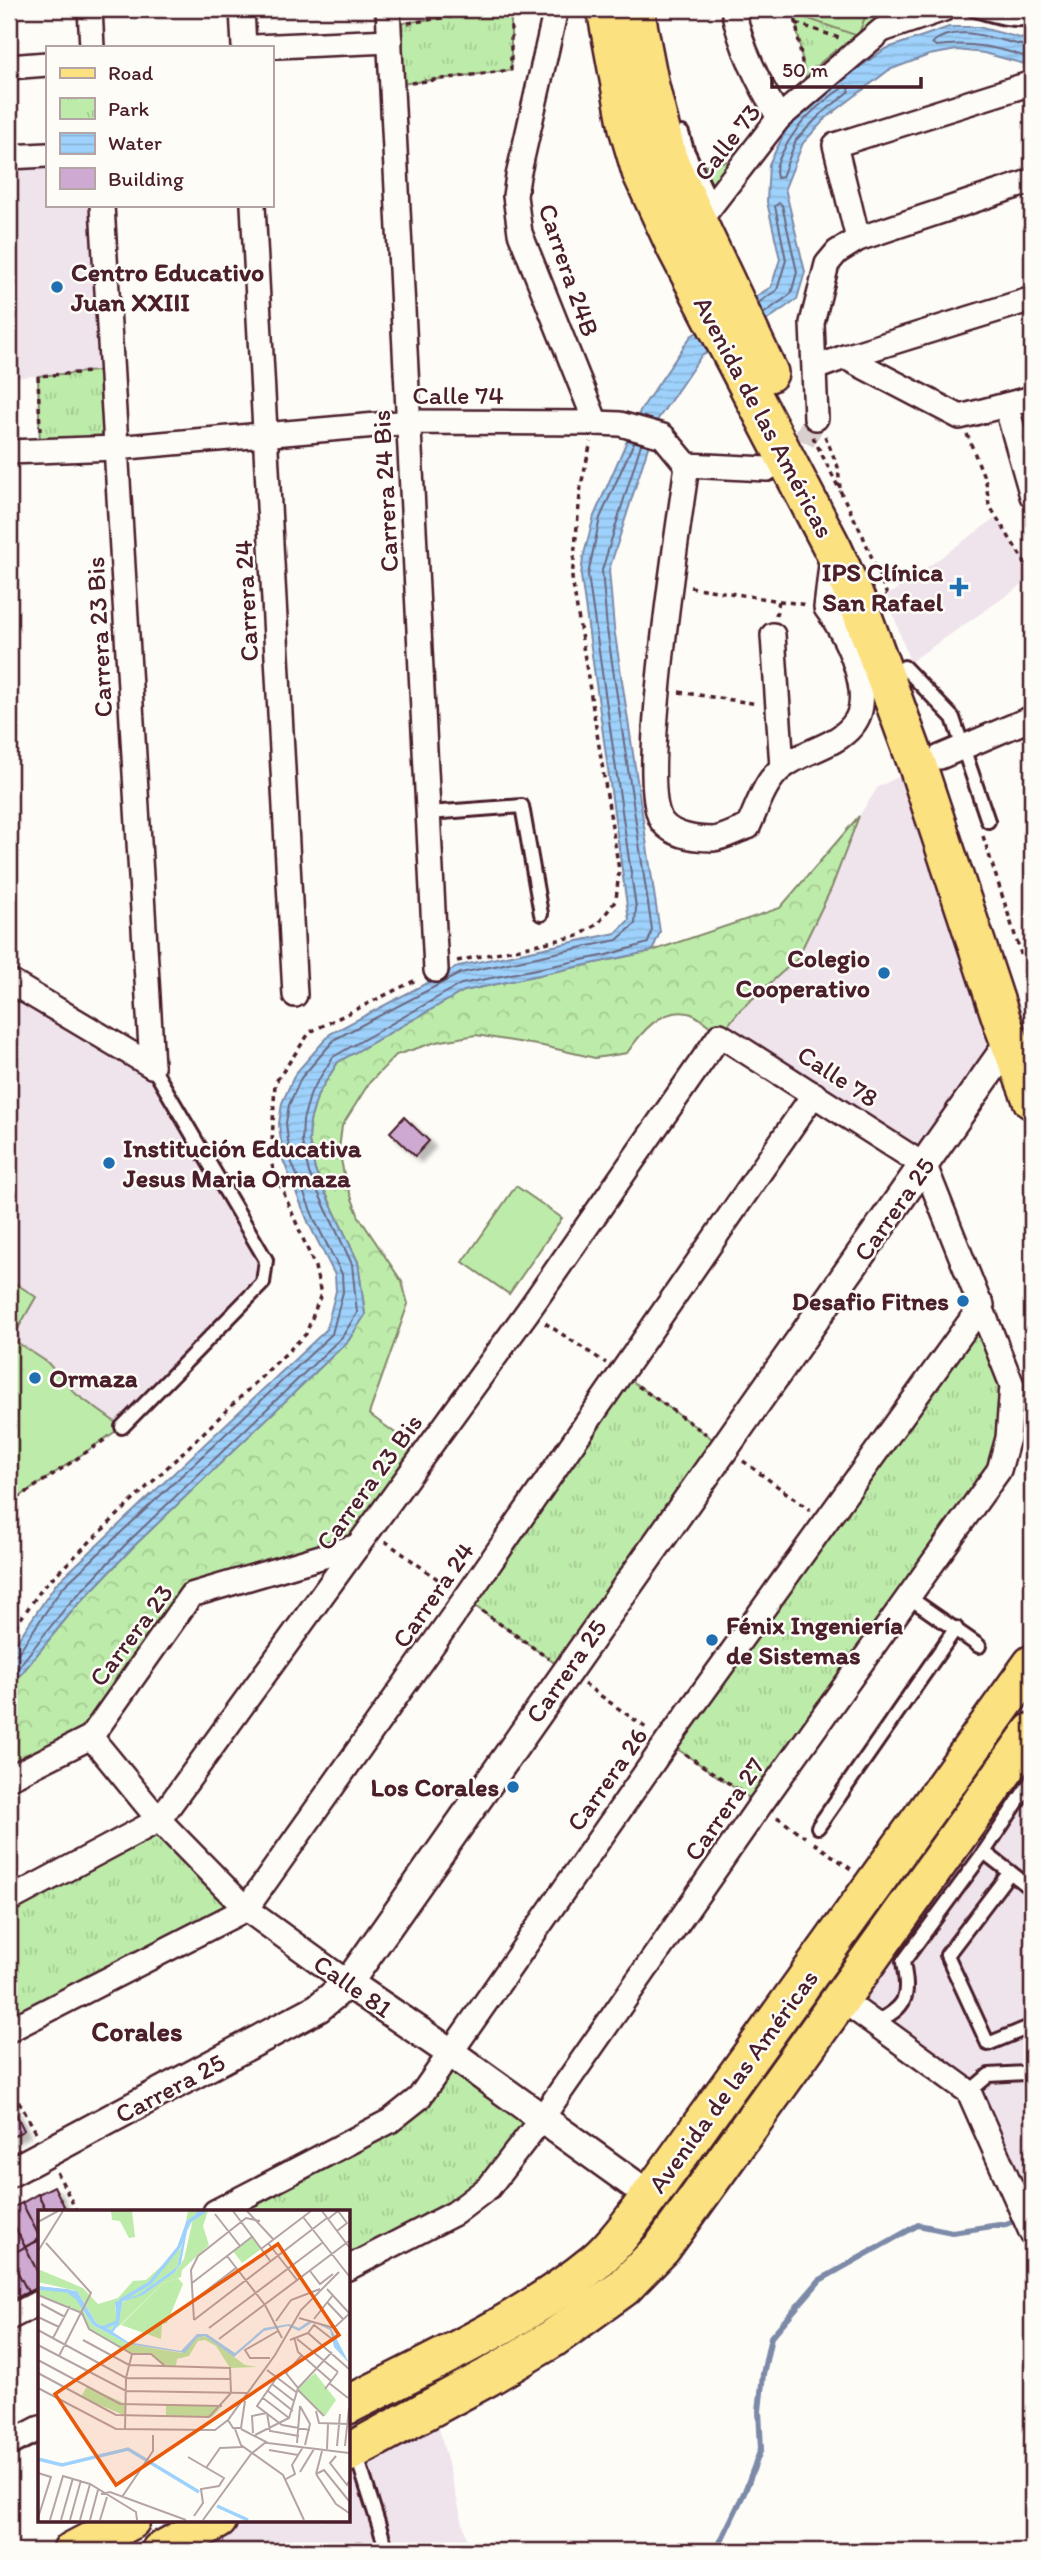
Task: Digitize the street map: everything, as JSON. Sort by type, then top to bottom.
[{"type":"main road","name":"Avenida de las Américas","points":[[606,9],[628,128],[642,172],[713,290],[751,365],[861,611],[1021,1035]]},
{"type":"main road","name":"Avenida de las Américas","points":[[635,9],[668,159],[705,215],[713,290]]},
{"type":"main road","name":"Avenida de las Américas","points":[[751,365],[854,541],[904,667],[952,752],[1021,1035],[1032,1100]]},
{"type":"main road","name":"Avenida de las Américas","points":[[350,2405],[535,2305],[597,2260],[650,2196],[1032,1664]]},
{"type":"main road","points":[[841,1999],[848,1959],[1032,1698]]},
{"type":"main road","name":"Avenida de las Américas","points":[[352,2451],[552,2339],[623,2287],[662,2248],[1032,1732]]},
{"type":"main road","points":[[72,2551],[127,2522]]},
{"type":"main road","points":[[160,2551],[214,2522]]},
{"type":"street","points":[[90,9],[92,46]]},
{"type":"street","points":[[242,9],[244,46]]},
{"type":"street","name":"Carrera 24B","points":[[556,9],[517,176],[516,213],[520,233],[596,423]]},
{"type":"street","points":[[733,9],[736,26],[755,76],[779,118]]},
{"type":"street","name":"Calle 73","points":[[705,215],[779,118],[883,30],[944,9]]},
{"type":"street","points":[[260,46],[389,25]]},
{"type":"street","name":"Carrera 24 Bis","points":[[389,25],[436,970]]},
{"type":"street","points":[[9,67],[46,64]]},
{"type":"street","points":[[858,239],[835,145],[1032,83]]},
{"type":"street","points":[[9,157],[46,155]]},
{"type":"street","points":[[812,423],[815,368],[812,323],[827,264],[836,252],[858,239],[1032,181]]},
{"type":"street","name":"Carrera 23 Bis","points":[[102,206],[152,1066]]},
{"type":"street","name":"Carrera 24","points":[[253,206],[295,995]]},
{"type":"street","points":[[815,368],[1032,299]]},
{"type":"street","points":[[845,357],[960,417],[1032,398]]},
{"type":"street","points":[[1006,405],[1032,496]]},
{"type":"street","name":"Calle 74","points":[[9,452],[116,448],[410,422],[596,423],[620,424],[663,436],[687,465]]},
{"type":"street","points":[[766,470],[687,465],[657,689],[654,795],[662,823],[678,834],[714,839],[748,827],[768,785],[782,767],[833,740],[853,726],[863,703],[858,675],[848,645],[826,608],[833,549]]},
{"type":"street","points":[[773,635],[782,767]]},
{"type":"street","points":[[952,752],[1032,718]]},
{"type":"street","points":[[9,981],[152,1066]]},
{"type":"street","name":"Carrera 23 Bis","points":[[9,1900],[159,1820],[528,1311],[720,1035]]},
{"type":"street","name":"Calle 78","points":[[720,1035],[925,1166]]},
{"type":"street","name":"Carrera 25","points":[[9,2173],[318,2008],[348,1983],[566,1671],[1021,1035]]},
{"type":"street","name":"Carrera 24","points":[[9,2030],[246,1909],[466,1599],[814,1094]]},
{"type":"street","name":"Carrera 27","points":[[350,2267],[455,2213],[489,2187],[542,2118],[760,1805],[999,1470],[1007,1442],[1012,1385],[925,1166]]},
{"type":"street","name":"Carrera 26","points":[[219,2210],[390,2120],[419,2098],[667,1742],[982,1305]]},
{"type":"street","name":"Carrera 23","points":[[9,1778],[91,1737],[191,1595],[363,1538]]},
{"type":"street","name":"Calle 81","points":[[91,1737],[159,1820],[246,1909],[650,2196]]},
{"type":"street","points":[[841,1999],[969,2092],[1032,2234]]},
{"type":"street","points":[[9,2318],[38,2303]]},
{"type":"street","points":[[9,2444],[38,2429]]},
{"type":"lane","points":[[972,9],[1002,18],[1032,18]]},
{"type":"lane","points":[[682,133],[705,215]]},
{"type":"lane","points":[[952,752],[984,824]]},
{"type":"lane","points":[[429,813],[522,806],[541,914]]},
{"type":"lane","points":[[122,1427],[263,1283],[266,1260],[152,1066]]},
{"type":"lane","points":[[910,1598],[979,1646]]},
{"type":"lane","points":[[818,1827],[956,1628]]},
{"type":"lane","points":[[874,2023],[895,2011],[902,2003],[908,1982],[903,1962],[984,1852],[1032,1780]]},
{"type":"lane","points":[[984,1852],[1032,1889]]},
{"type":"lane","points":[[1010,1872],[947,1955],[988,2044],[1032,2026]]},
{"type":"lane","points":[[969,2092],[989,2076],[1025,2073],[1032,2080]]},
{"type":"lane","points":[[352,2451],[387,2551]]},
{"type":"path","points":[[389,25],[503,9]]},
{"type":"path","points":[[392,85],[511,70],[511,9]]},
{"type":"path","points":[[794,9],[804,72]]},
{"type":"path","points":[[796,23],[853,43]]},
{"type":"path","points":[[40,449],[38,376],[110,370]]},
{"type":"path","points":[[960,417],[986,482],[989,505],[1032,574]]},
{"type":"path","points":[[9,1635],[44,1586],[306,1334],[321,1294],[315,1266],[271,1163],[275,1083],[310,1032],[452,962],[578,936],[598,924],[616,900],[619,870],[572,578],[581,485],[596,423]]},
{"type":"path","points":[[812,423],[887,596]]},
{"type":"path","points":[[838,467],[840,490]]},
{"type":"path","points":[[671,584],[826,608]]},
{"type":"path","points":[[657,689],[777,708]]},
{"type":"path","points":[[984,824],[1032,988]]},
{"type":"path","points":[[528,1311],[622,1374],[826,1522]]},
{"type":"path","points":[[9,1504],[122,1427]]},
{"type":"path","points":[[363,1538],[466,1599],[874,1886]]},
{"type":"path","points":[[9,2084],[76,2210]]},
{"type":"shaded area","name":"Centro Educativo Juan XXIII","points":[[46,155],[46,206],[102,206],[110,370],[9,378],[9,157]]},
{"type":"shaded area","name":"IPS Clínica San Rafael","points":[[997,517],[1032,578],[910,662],[887,596]]},
{"type":"shaded area","name":"Colegio Cooperativo","points":[[918,767],[1004,1027],[925,1166],[720,1035],[740,1010],[797,959],[831,889],[859,816],[878,787]]},
{"type":"shaded area","name":"Institución Educativa Jesus Maria Ormaza","points":[[9,981],[152,1066],[266,1260],[263,1283],[122,1427],[76,1394],[47,1362],[11,1339],[36,1297],[9,1279]]},
{"type":"shaded area","points":[[1032,1732],[1032,2234],[969,2092],[841,1999]]},
{"type":"shaded area","points":[[433,2405],[470,2551],[160,2551],[214,2522],[350,2522],[350,2452]]},
{"type":"green space","points":[[511,9],[511,70],[392,85],[389,25]]},
{"type":"green space","points":[[794,9],[920,9],[843,53],[836,50],[813,69],[813,77],[806,85]]},
{"type":"green space","points":[[803,9],[868,9],[858,36],[800,16]]},
{"type":"green space","points":[[739,159],[713,192],[700,166]]},
{"type":"green space","points":[[110,370],[116,448],[40,449],[38,376]]},
{"type":"green space","points":[[859,816],[831,889],[797,959],[740,1010],[720,1035],[696,1016],[678,1012],[652,1024],[627,1053],[595,1058],[476,1035],[436,1042],[396,1055],[369,1083],[342,1126],[339,1149],[345,1180],[359,1217],[402,1282],[408,1304],[369,1414],[424,1454],[358,1546],[191,1595],[91,1737],[9,1778],[9,1689],[73,1610],[134,1546],[348,1341],[365,1315],[358,1262],[315,1170],[309,1141],[310,1121],[318,1094],[338,1062],[464,991],[652,951],[780,908]]},
{"type":"green space","points":[[516,1186],[562,1218],[509,1294],[463,1262]]},
{"type":"green space","name":"Ormaza","points":[[9,1279],[36,1297],[12,1339],[47,1362],[76,1394],[122,1427],[9,1504]]},
{"type":"green space","points":[[982,1305],[1012,1385],[1008,1442],[760,1805],[667,1742]]},
{"type":"green space","points":[[622,1374],[725,1448],[566,1671],[465,1599]]},
{"type":"green space","points":[[159,1820],[246,1909],[9,2030],[9,1900]]},
{"type":"green space","points":[[451,2053],[542,2118],[489,2187],[350,2267],[350,2210],[219,2210],[390,2121]]},
{"type":"water","points":[[949,27],[978,27],[1032,41],[1032,66],[984,53],[957,50],[929,55],[889,70],[826,118],[803,143],[785,188],[805,272],[797,299],[750,332],[701,356],[656,422],[609,570],[614,628],[660,932],[652,951],[464,991],[338,1062],[318,1094],[310,1121],[309,1141],[315,1171],[358,1262],[365,1315],[348,1341],[134,1546],[73,1610],[9,1689],[9,1653],[56,1584],[326,1330],[336,1291],[335,1275],[309,1224],[283,1160],[279,1124],[282,1103],[295,1074],[330,1034],[459,966],[616,933],[629,920],[581,576],[594,516],[640,411],[691,336],[771,287],[780,259],[767,202],[769,164],[788,126],[811,102],[885,49]]},
{"type":"building","points":[[404,1117],[429,1141],[415,1156],[390,1132]]},
{"type":"building","points":[[9,2100],[24,2130],[9,2139]]},
{"type":"building","points":[[54,2186],[66,2210],[46,2210],[38,2194]]},
{"type":"building","points":[[38,2194],[46,2210],[38,2210],[38,2234],[22,2203]]},
{"type":"building","points":[[22,2203],[38,2239],[25,2247],[9,2215],[9,2209]]},
{"type":"building","points":[[9,2215],[25,2247],[9,2256]]},
{"type":"building","points":[[38,2241],[38,2273],[25,2247]]},
{"type":"building","points":[[25,2247],[38,2273],[38,2287],[28,2292],[9,2256]]},
{"type":"building","points":[[9,2256],[28,2292],[12,2300],[9,2293]]},
{"type":"waterway","points":[[716,2551],[745,2491],[761,2449],[759,2411],[771,2337],[820,2280],[918,2225],[952,2232],[1006,2224],[1019,2219]]},
{"type":"tunnel","points":[[779,463],[796,455],[816,418]]},
{"type":"place","name":"Centro Educativo Juan XXIII","points":[[57,287]]},
{"type":"place","name":"IPS Clínica San Rafael","points":[[959,587]]},
{"type":"place","name":"Colegio Cooperativo","points":[[884,973]]},
{"type":"place","name":"Institución Educativa Jesus Maria Ormaza","points":[[109,1163]]},
{"type":"place","name":"Desafio Fitnes","points":[[963,1301]]},
{"type":"place","name":"Ormaza","points":[[35,1378]]},
{"type":"place","name":"Fénix Ingeniería de Sistemas","points":[[712,1640]]},
{"type":"place","name":"Los Corales","points":[[513,1787]]},
{"type":"district","name":"Corales","points":[[137,2031]]}]
